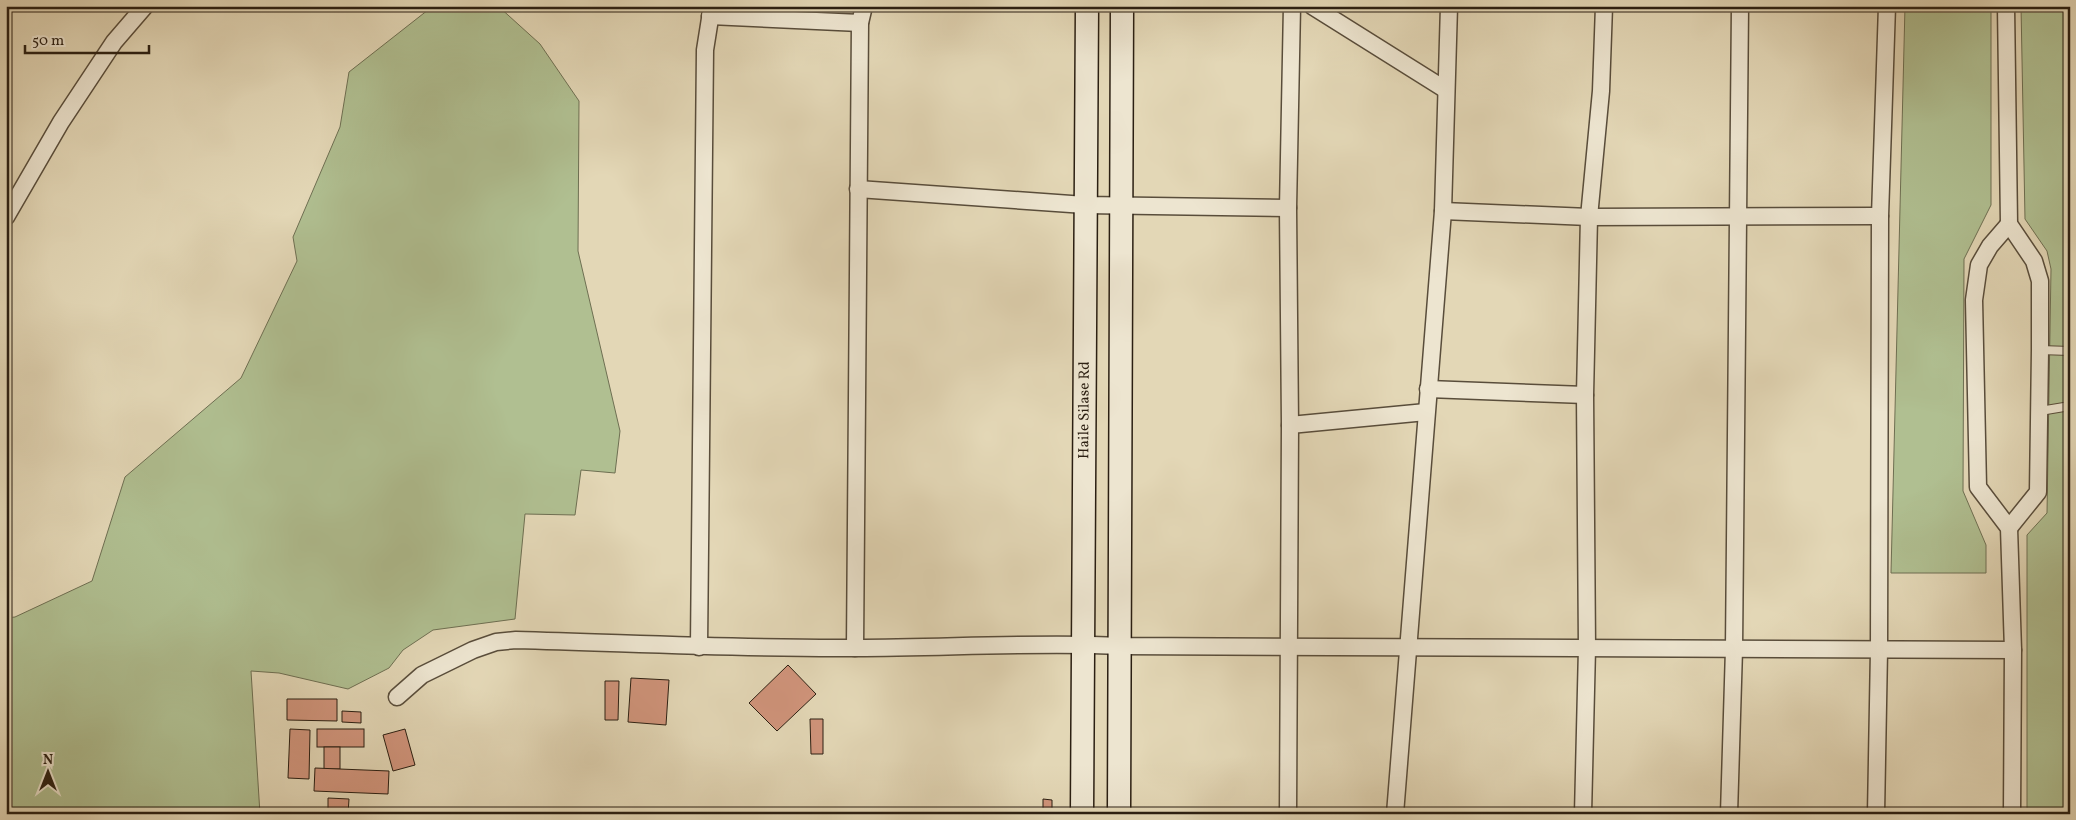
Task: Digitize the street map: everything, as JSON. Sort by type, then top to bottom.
[{"type":"main road","name":"Haile Silase Rd","points":[[1082,814],[1081,644],[1085,457],[1087,6]]},
{"type":"main road","points":[[1119,814],[1122,6]]},
{"type":"main road","points":[[1087,30],[1122,30]]},
{"type":"street","points":[[7,214],[61,122],[114,42],[145,6]]},
{"type":"street","points":[[855,648],[860,22],[864,6]]},
{"type":"street","points":[[1288,814],[1290,425],[1288,208],[1292,6]]},
{"type":"street","points":[[1312,6],[1446,90]]},
{"type":"street","points":[[1395,814],[1443,211],[1449,6]]},
{"type":"street","points":[[1583,814],[1586,648],[1585,395],[1589,217],[1601,91],[1604,6]]},
{"type":"street","points":[[1728,814],[1734,649],[1740,6]]},
{"type":"street","points":[[1876,814],[1879,650],[1880,216],[1887,6]]},
{"type":"street","points":[[2006,6],[2009,224],[2034,261],[2040,281],[2048,351],[2048,410],[2038,492],[2008,528]]},
{"type":"street","points":[[699,647],[705,50],[711,11],[860,22]]},
{"type":"street","points":[[858,189],[1086,205],[1288,208]]},
{"type":"street","points":[[1443,211],[1589,217],[1880,216]]},
{"type":"street","points":[[2009,224],[1990,246],[1979,265],[1974,300],[1978,487],[2008,528],[2013,650],[2012,814]]},
{"type":"street","points":[[1428,389],[1585,395]]},
{"type":"street","points":[[1290,425],[1426,412]]},
{"type":"street","points":[[397,697],[422,675],[472,650],[496,642],[523,640],[699,647],[855,648],[1081,644],[1121,646],[1408,648],[2013,650]]},
{"type":"lane","points":[[2048,351],[2070,351]]},
{"type":"lane","points":[[2048,410],[2070,406]]},
{"type":"green space","points":[[433,6],[498,6],[540,44],[579,101],[578,251],[620,431],[615,473],[581,470],[575,515],[525,514],[515,619],[433,630],[403,650],[389,668],[348,689],[279,673],[251,671],[260,814],[6,814],[6,618],[15,617],[92,581],[125,477],[241,378],[297,261],[293,237],[340,127],[349,72]]},
{"type":"green space","points":[[1905,6],[1991,6],[1991,205],[1964,259],[1963,491],[1986,545],[1986,573],[1891,573]]},
{"type":"green space","points":[[2021,6],[2070,6],[2070,814],[2027,814],[2027,535],[2047,513],[2051,269],[2047,251],[2025,219]]},
{"type":"building","points":[[788,665],[816,694],[777,731],[749,703]]},
{"type":"building","points":[[631,678],[669,680],[666,725],[628,722]]},
{"type":"building","points":[[605,681],[619,681],[618,720],[605,720]]},
{"type":"building","points":[[287,699],[337,699],[337,721],[287,720]]},
{"type":"building","points":[[342,711],[361,712],[361,723],[342,722]]},
{"type":"building","points":[[810,719],[823,719],[823,754],[811,754]]},
{"type":"building","points":[[290,729],[310,730],[309,779],[288,778]]},
{"type":"building","points":[[317,729],[364,729],[364,747],[317,747]]},
{"type":"building","points":[[405,729],[415,765],[393,771],[383,735]]},
{"type":"building","points":[[324,747],[340,747],[340,769],[324,769]]},
{"type":"building","points":[[315,768],[389,771],[388,794],[314,791]]},
{"type":"building","points":[[328,798],[349,799],[348,814],[328,814]]},
{"type":"building","points":[[1043,799],[1052,800],[1052,814],[1034,814],[1043,813]]}]
